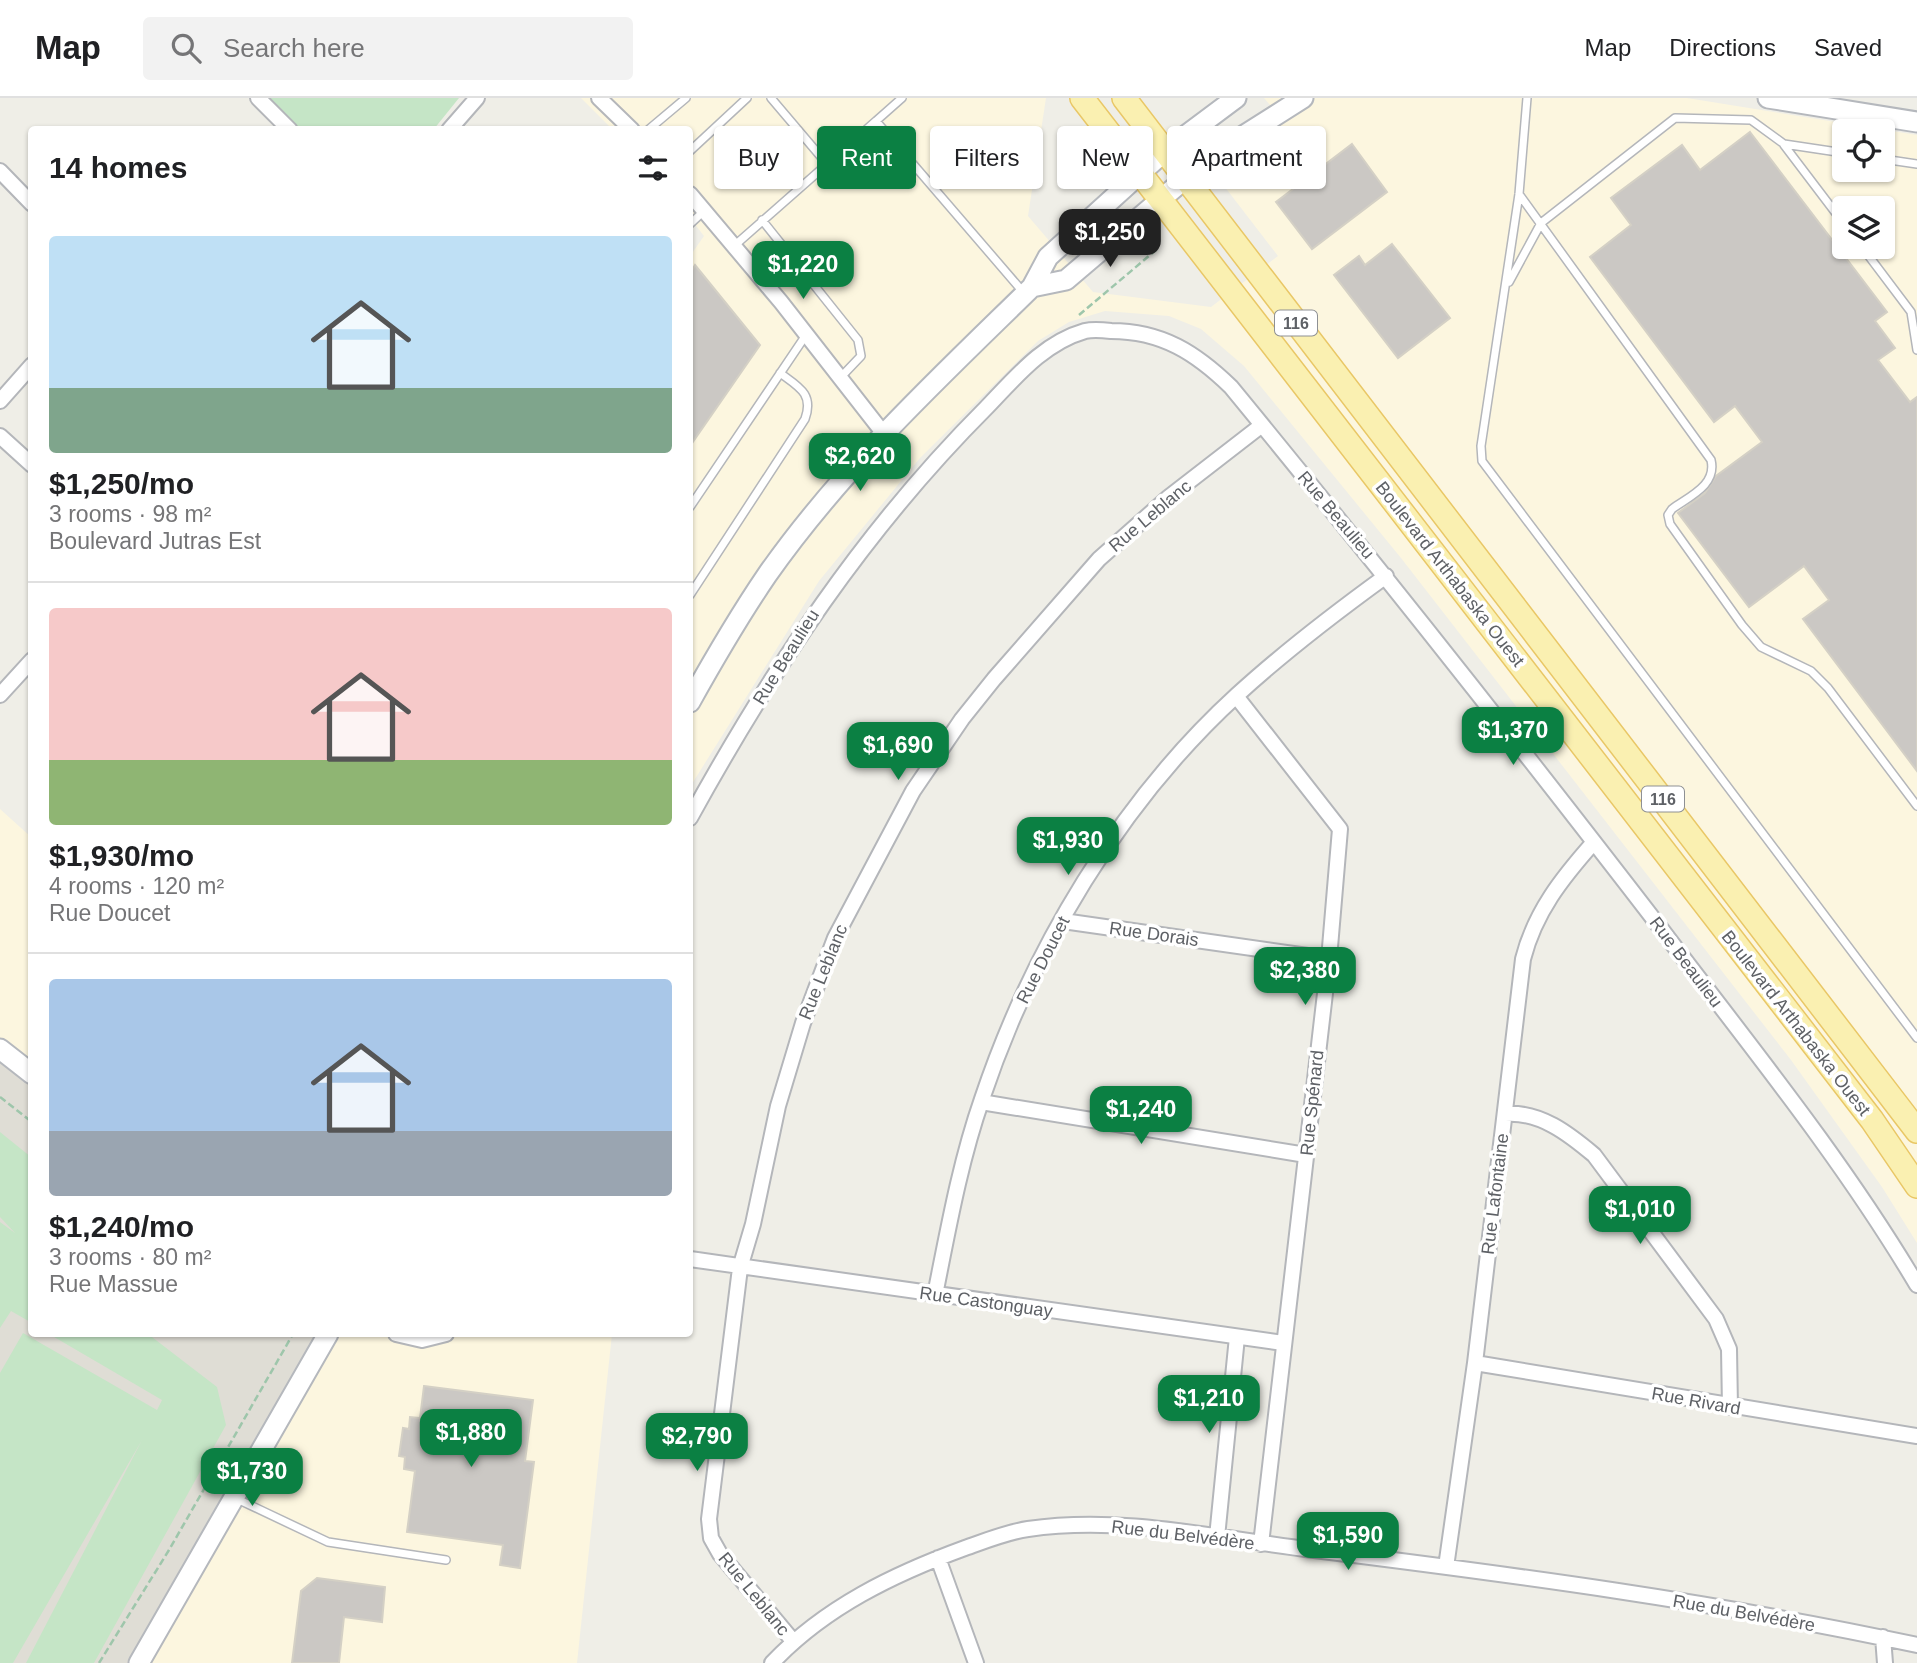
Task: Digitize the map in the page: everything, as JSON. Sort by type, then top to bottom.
[{"type":"main road","name":"Boulevard Arthabaska Ouest","points":[[1082,98],[1103,126]]},
{"type":"main road","name":"Boulevard Arthabaska Ouest","points":[[1124,98],[1167,155]]},
{"type":"main road","points":[[1153,163],[1236,98]]},
{"type":"main road","points":[[1258,126],[1303,98]]},
{"type":"main road","points":[[1768,98],[1917,122]]},
{"type":"main road","points":[[693,697],[767,575],[821,506],[884,434],[1028,290],[1048,257],[1123,189]]},
{"type":"main road","name":"Boulevard Arthabaska Ouest","points":[[1153,189],[1872,1120],[1917,1186]]},
{"type":"main road","points":[[1028,290],[1066,280],[1172,189]]},
{"type":"main road","name":"Boulevard Arthabaska Ouest","points":[[1193,189],[1917,1131]]},
{"type":"main road","points":[[0,1049],[28,1071]]},
{"type":"main road","points":[[139,1663],[326,1337]]},
{"type":"street","points":[[258,98],[286,126]]},
{"type":"street","points":[[452,126],[477,98]]},
{"type":"street","points":[[599,98],[628,126]]},
{"type":"street","points":[[0,171],[28,200]]},
{"type":"street","points":[[693,198],[884,434]]},
{"type":"street","name":"Rue Beaulieu","points":[[693,813],[805,625],[851,561],[975,418],[1046,350],[1066,337],[1089,330],[1140,332],[1171,341],[1203,360],[1262,425],[1386,576],[1797,1106],[1893,1244],[1917,1285]]},
{"type":"street","points":[[0,401],[28,370]]},
{"type":"street","name":"Rue Leblanc","points":[[793,1641],[710,1538],[709,1519],[740,1268],[753,1224],[778,1106],[803,1023],[835,938],[913,791],[961,719],[1090,569],[1169,497],[1262,425]]},
{"type":"street","points":[[0,436],[28,461]]},
{"type":"street","name":"Rue Doucet","points":[[935,1295],[981,1102],[1001,1046],[1063,921],[1102,853],[1164,773],[1236,696],[1314,629],[1386,576]]},
{"type":"street","points":[[0,695],[28,664]]},
{"type":"street","name":"Rue Spénard","points":[[1236,696],[1340,829],[1329,959],[1261,1544]]},
{"type":"street","name":"Rue Lafontaine","points":[[1446,1566],[1475,1363],[1523,959],[1529,935],[1556,886],[1594,842]]},
{"type":"street","name":"Rue Dorais","points":[[1063,921],[1329,959]]},
{"type":"street","points":[[981,1102],[1306,1155]]},
{"type":"street","points":[[1505,1114],[1541,1119],[1570,1134],[1594,1155],[1716,1318],[1728,1349],[1730,1407]]},
{"type":"street","name":"Rue Castonguay","points":[[693,1260],[1283,1343]]},
{"type":"street","points":[[409,1337],[422,1340],[434,1337]]},
{"type":"street","points":[[1217,1537],[1237,1337]]},
{"type":"street","name":"Rue Rivard","points":[[1475,1363],[1917,1436]]},
{"type":"street","name":"Rue du Belvédère","points":[[772,1663],[793,1641],[827,1615],[877,1585],[938,1558],[1025,1530],[1078,1524],[1147,1527],[1261,1544],[1446,1566],[1883,1637],[1917,1645]]},
{"type":"street","points":[[938,1558],[976,1663]]},
{"type":"street","points":[[1883,1637],[1885,1663]]},
{"type":"lane","points":[[653,126],[686,98]]},
{"type":"lane","points":[[693,147],[747,98]]},
{"type":"lane","points":[[771,98],[817,152]]},
{"type":"lane","points":[[870,126],[902,98]]},
{"type":"lane","points":[[1527,98],[1519,194],[1481,446],[1482,461],[1917,1038]]},
{"type":"lane","points":[[1505,289],[1541,223],[1675,118],[1751,120],[1784,145],[1832,208]]},
{"type":"lane","points":[[876,121],[1028,290]]},
{"type":"lane","points":[[1784,145],[1832,151]]},
{"type":"lane","points":[[1895,161],[1917,164]]},
{"type":"lane","points":[[734,246],[817,173]]},
{"type":"lane","points":[[1519,194],[1711,460],[1714,472],[1710,480],[1672,509],[1668,515],[1670,524],[1742,625],[1762,647],[1811,671],[1828,688],[1917,806]]},
{"type":"lane","points":[[693,222],[704,211]]},
{"type":"lane","points":[[762,220],[858,340],[861,356],[840,378]]},
{"type":"lane","points":[[1871,259],[1911,312],[1917,350]]},
{"type":"lane","points":[[693,503],[806,335]]},
{"type":"lane","points":[[693,590],[806,419],[810,406],[807,394],[780,373]]},
{"type":"lane","points":[[693,579],[698,583]]},
{"type":"lane","points":[[234,1498],[327,1542],[446,1560]]},
{"type":"path","points":[[1079,315],[1156,250],[1161,199]]},
{"type":"path","points":[[0,1097],[28,1119]]},
{"type":"path","points":[[99,1663],[169,1550],[291,1337]]},
{"type":"shaded area","points":[[581,98],[1046,98],[1042,126],[930,126],[930,189],[1032,189],[1028,216],[1093,292],[1211,307],[1278,256],[1226,189],[1326,189],[1326,126],[1280,126],[1285,122],[1264,98],[1687,98],[1832,121],[1832,182],[1895,182],[1895,131],[1917,135],[1917,1243],[1882,1187],[1791,1060],[1401,558],[1244,366],[1201,329],[1169,316],[1105,311],[1069,322],[1038,341],[920,458],[819,581],[693,782],[693,252],[704,236],[693,222],[693,126],[609,126]]},
{"type":"shaded area","points":[[0,809],[28,834],[28,1071],[0,1049]]},
{"type":"shaded area","points":[[0,1049],[28,1071],[28,1337],[326,1337],[140,1663],[0,1663]]},
{"type":"shaded area","points":[[326,1337],[612,1337],[577,1663],[140,1663]]},
{"type":"green space","points":[[269,98],[459,98],[436,126],[297,126]]},
{"type":"green space","points":[[0,1132],[28,1155],[28,1321],[11,1311],[0,1328],[0,1222],[15,1233],[0,1217]]},
{"type":"green space","points":[[23,1333],[157,1410],[162,1400],[54,1337],[152,1337],[217,1387],[226,1425],[94,1663],[26,1663],[142,1440],[13,1663],[0,1663],[0,1373]]},
{"type":"building","points":[[1750,132],[1832,240],[1832,259],[1847,259],[1887,312],[1875,321],[1895,348],[1878,360],[1910,402],[1917,397],[1917,771],[1803,619],[1829,600],[1804,566],[1749,607],[1678,513],[1705,493],[1716,476],[1762,442],[1735,406],[1714,422],[1590,257],[1631,225],[1611,198],[1682,145],[1700,170]]},
{"type":"building","points":[[1352,144],[1387,192],[1312,249],[1276,202],[1293,189],[1326,189],[1326,164]]},
{"type":"building","points":[[1392,244],[1450,318],[1398,358],[1334,275],[1359,256],[1365,265]]},
{"type":"building","points":[[695,265],[760,345],[693,442]]},
{"type":"building","points":[[424,1386],[533,1400],[525,1461],[534,1462],[520,1568],[500,1565],[503,1545],[407,1532],[415,1471],[404,1469],[405,1457],[399,1456],[403,1428],[409,1429],[410,1417],[420,1418]]},
{"type":"building","points":[[317,1578],[385,1587],[382,1622],[344,1617],[339,1663],[292,1663],[301,1591]]}]
